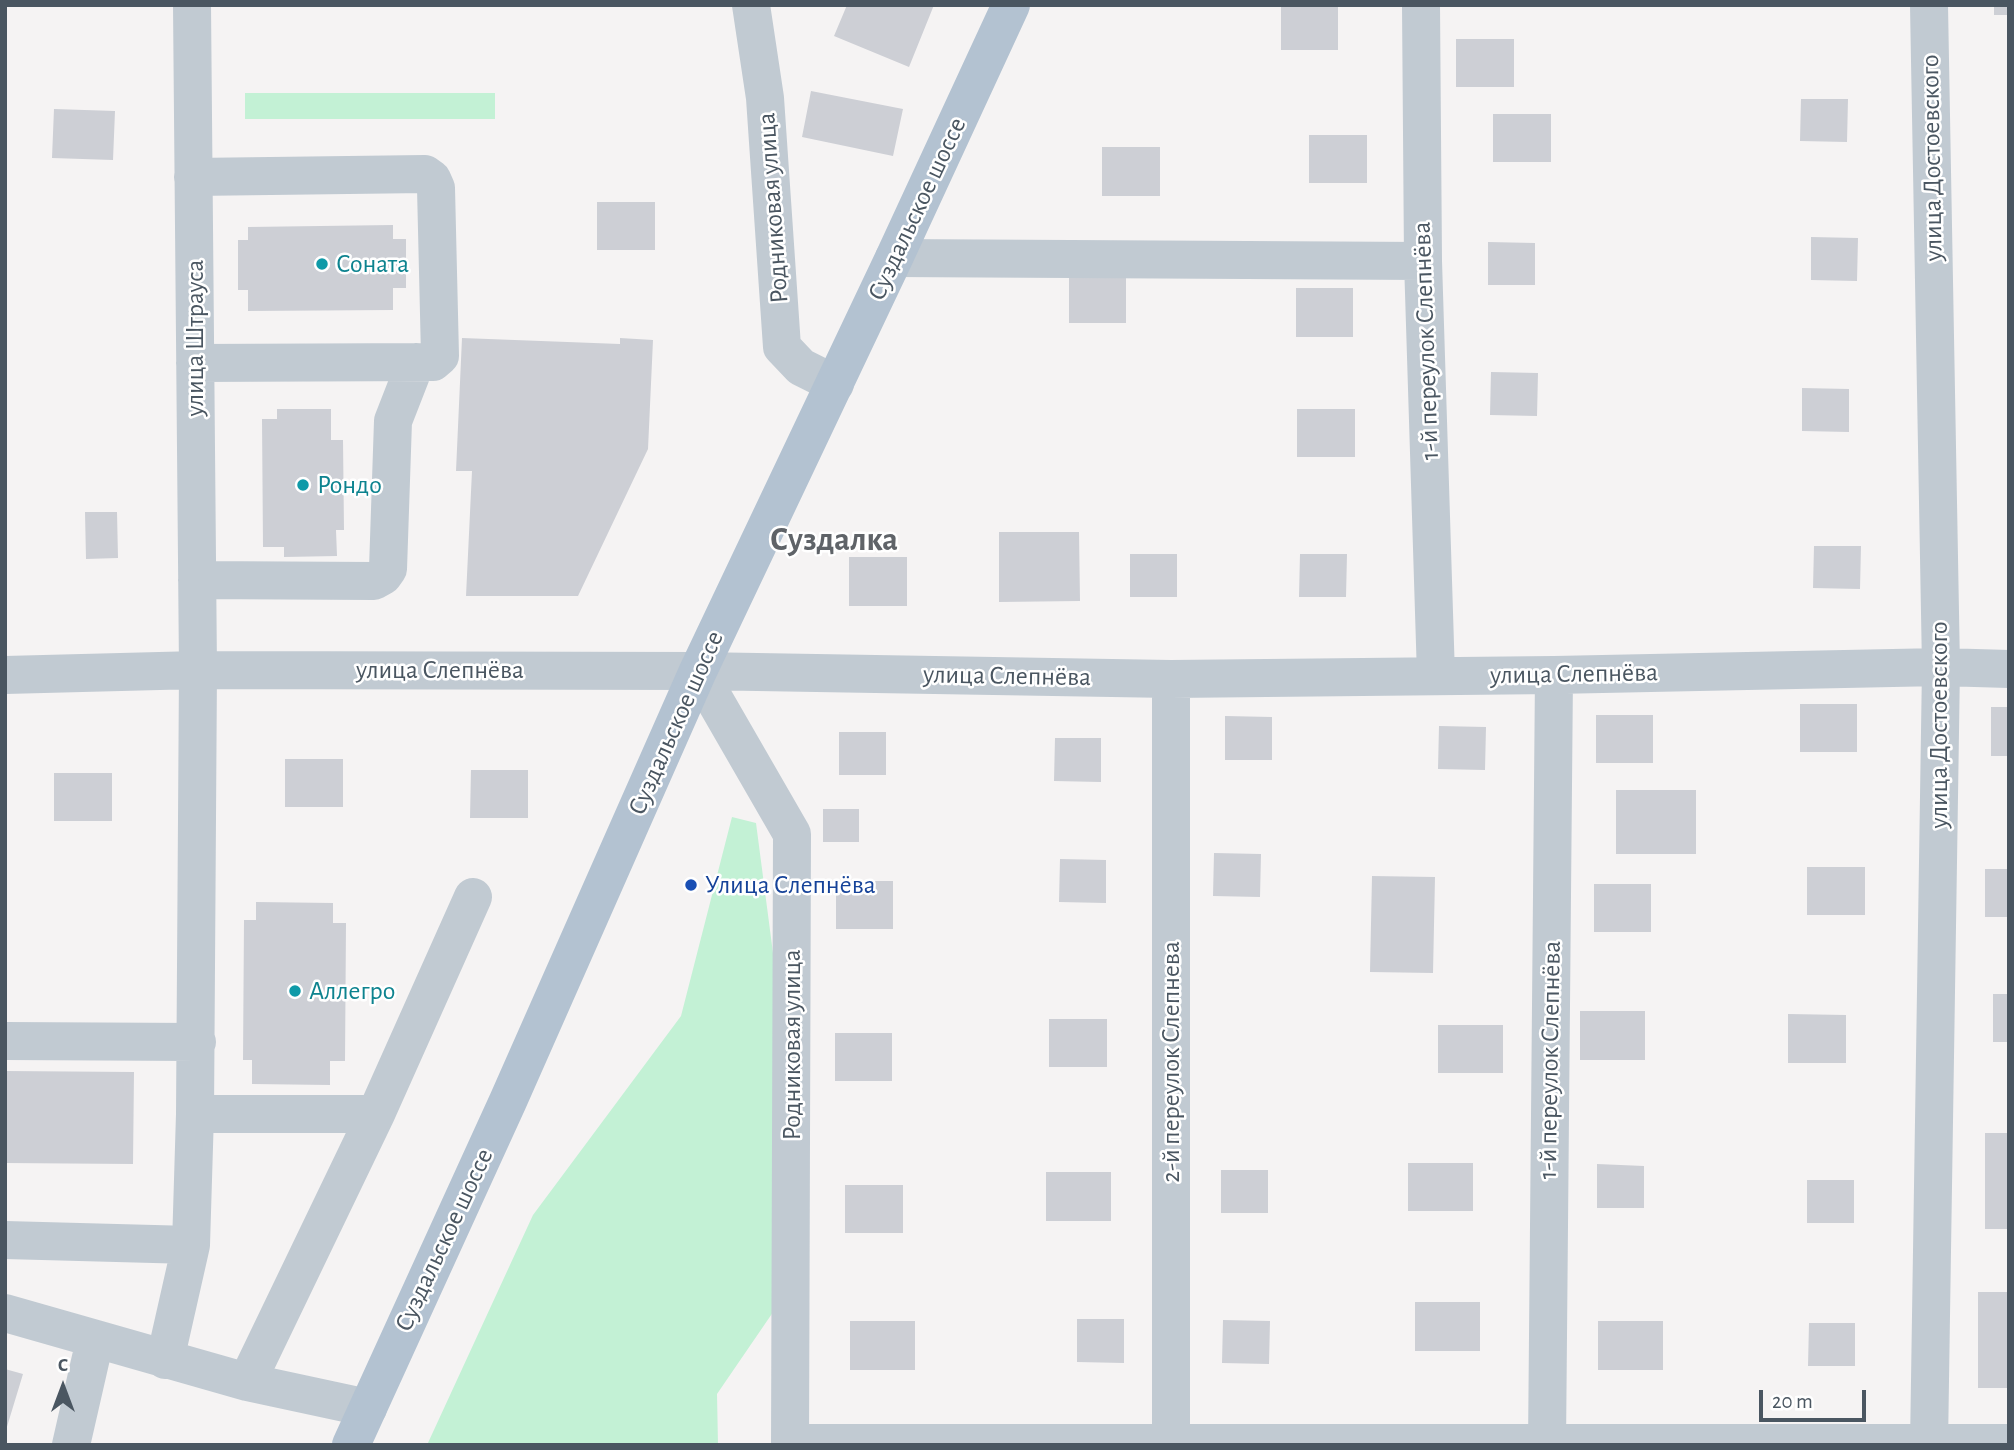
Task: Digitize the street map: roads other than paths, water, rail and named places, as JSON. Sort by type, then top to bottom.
[{"type":"main road","name":"Суздальское шоссе","points":[[351,1445],[508,1101],[698,670],[835,384],[1011,5]]},
{"type":"street","name":"улица Штрауса","points":[[165,1360],[191,1245],[197,1042],[198,670],[192,5]]},
{"type":"street","name":"Родниковая улица","points":[[751,5],[765,98],[782,347],[801,367],[835,384]]},
{"type":"street","name":"1-й переулок Слепнёва","points":[[1421,5],[1423,261],[1436,676]]},
{"type":"street","name":"улица Достоевского","points":[[1929,5],[1941,667],[1929,1444]]},
{"type":"street","points":[[193,177],[425,174],[432,179],[436,188],[440,356],[432,362],[195,363]]},
{"type":"street","points":[[894,258],[1423,261]]},
{"type":"street","points":[[197,580],[374,581],[383,576],[388,569],[393,421],[416,362]]},
{"type":"street","name":"улица Слепнёва","points":[[5,675],[198,670],[698,670],[1171,679],[1941,667],[2009,669]]},
{"type":"street","name":"Родниковая улица","points":[[698,670],[792,834],[790,1444]]},
{"type":"street","name":"1-й переулок Слепнёва","points":[[1547,1444],[1553,675]]},
{"type":"street","name":"2-й переулок Слепнева","points":[[1171,679],[1171,1444]]},
{"type":"street","points":[[247,1382],[376,1114],[473,897]]},
{"type":"street","points":[[5,1041],[197,1042]]},
{"type":"street","points":[[195,1114],[376,1114]]},
{"type":"street","points":[[5,1240],[191,1245]]},
{"type":"street","points":[[5,1313],[247,1382],[368,1408]]},
{"type":"street","points":[[71,1445],[95,1340]]},
{"type":"street","points":[[790,1444],[2009,1443]]},
{"type":"place","name":"Соната","points":[[322,264]]},
{"type":"place","name":"Рондо","points":[[303,485]]},
{"type":"place","name":"Улица Слепнёва","points":[[691,885]]},
{"type":"place","name":"Аллегро","points":[[295,991]]},
{"type":"district","name":"Суздалка","points":[[834,540]]}]
